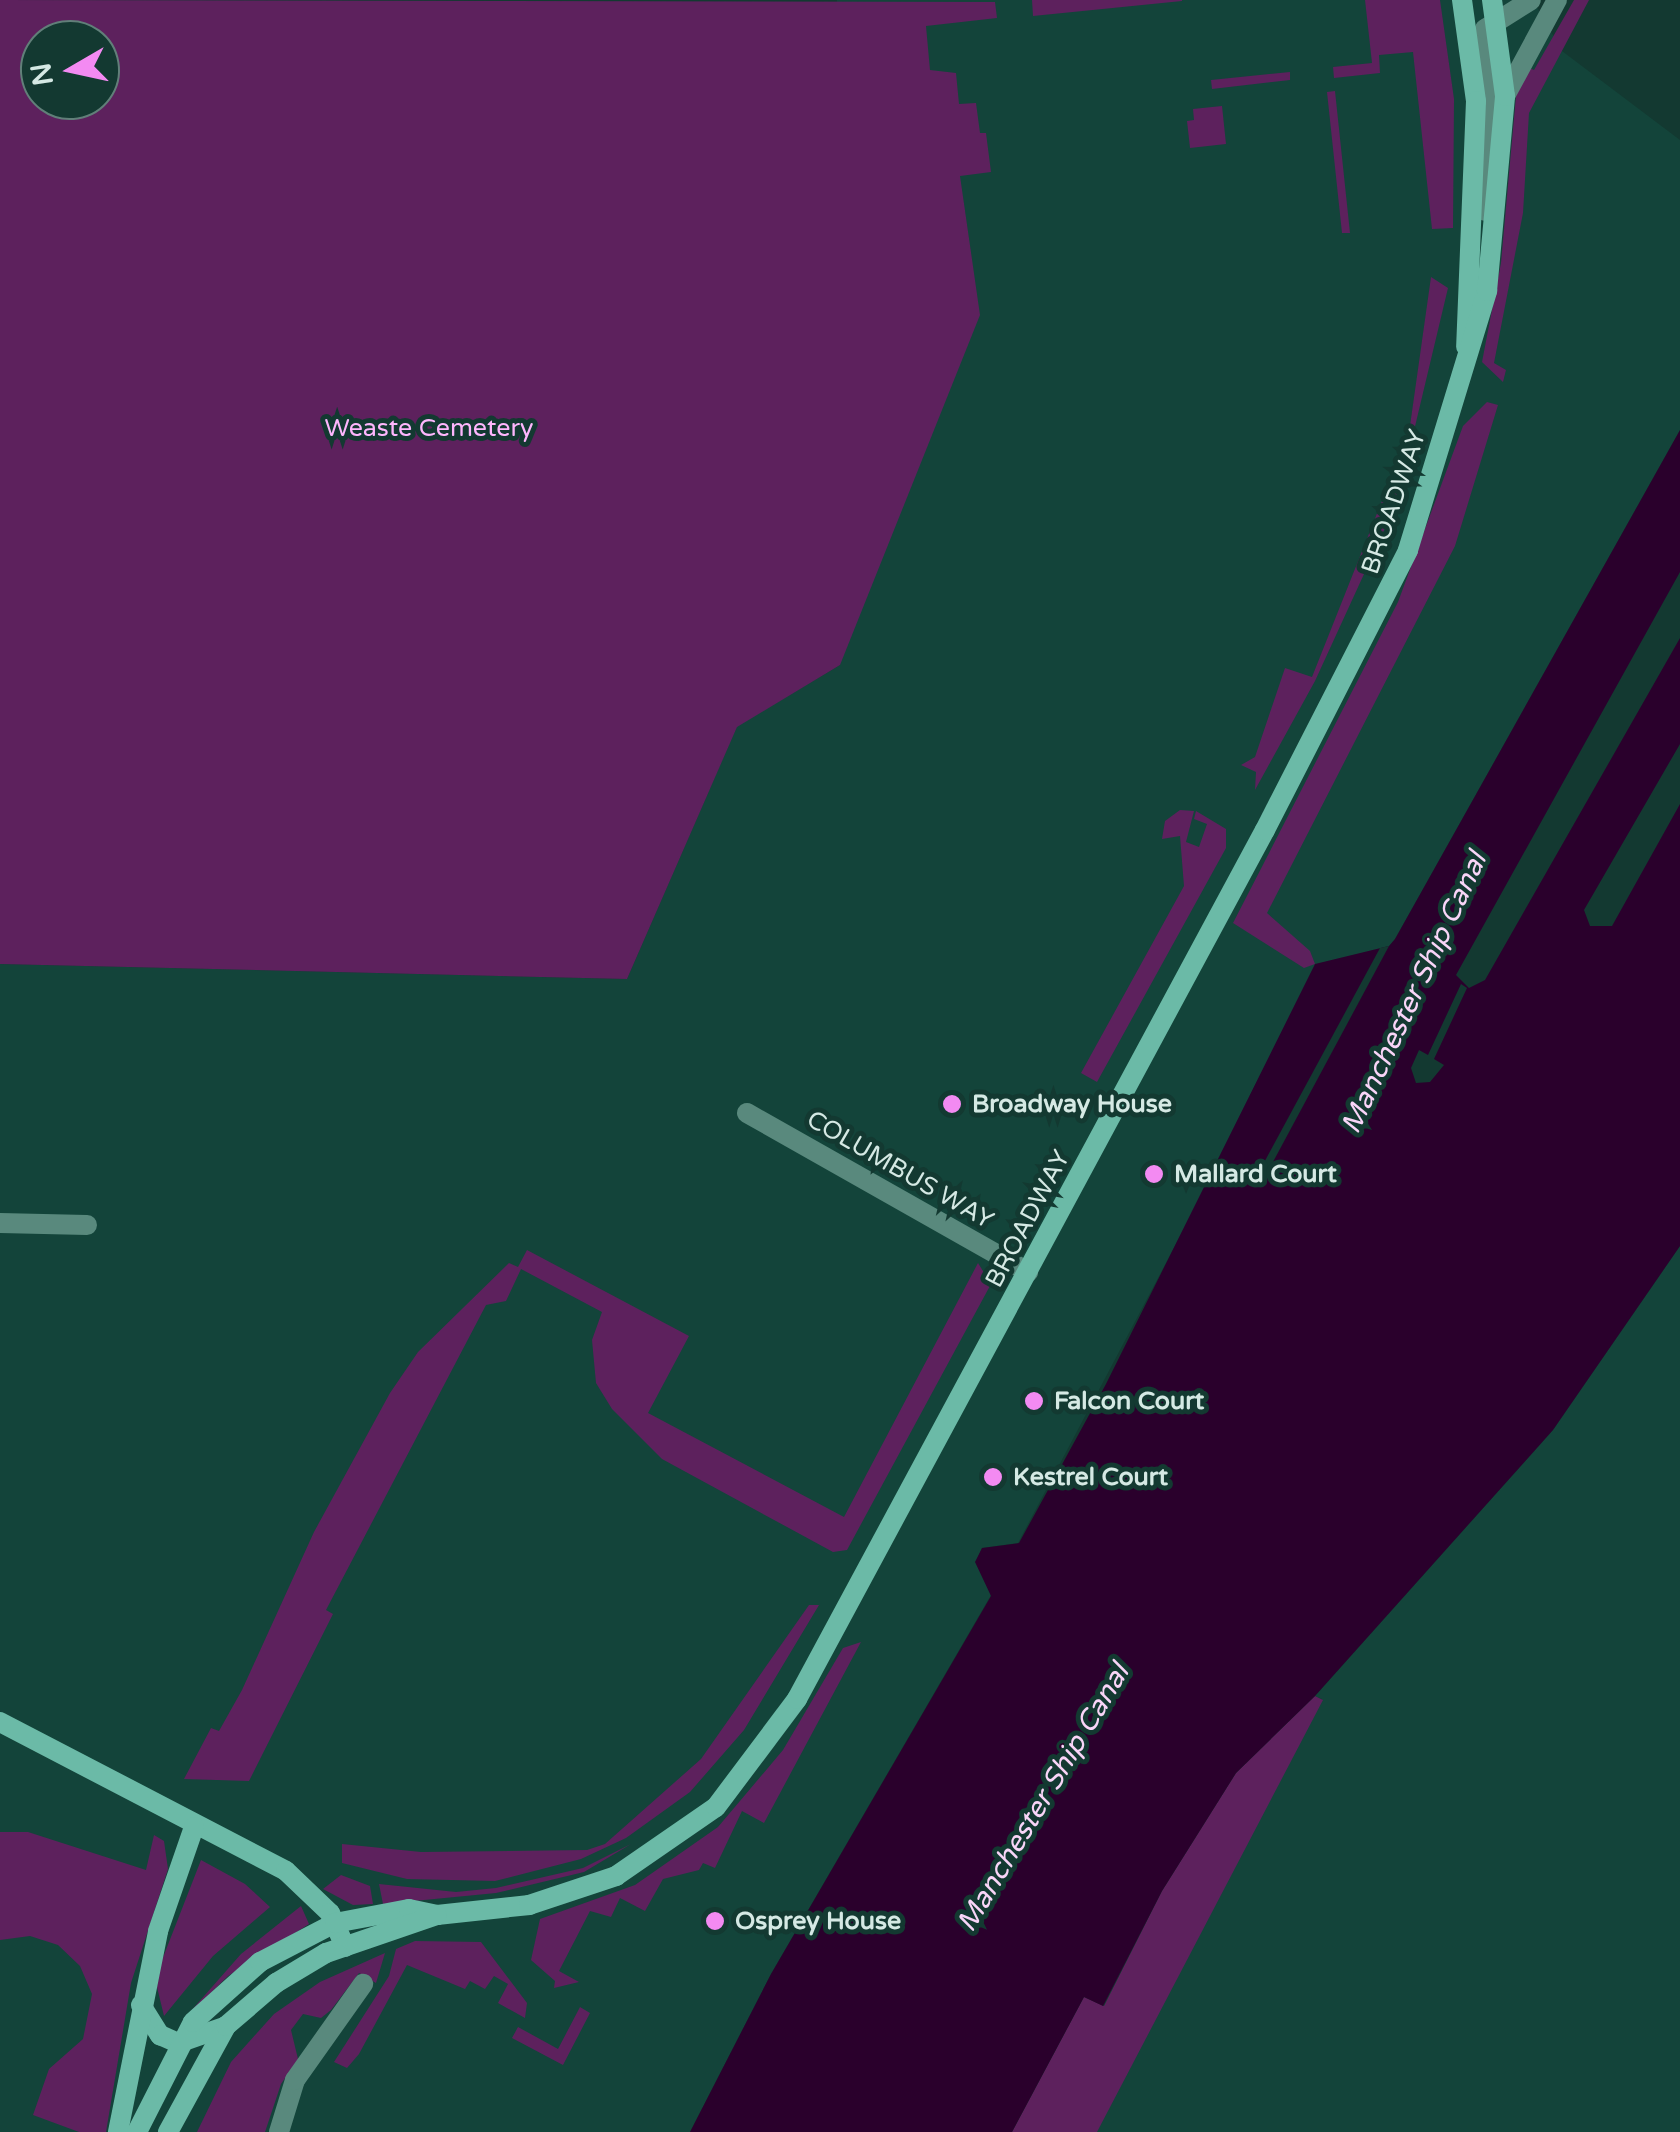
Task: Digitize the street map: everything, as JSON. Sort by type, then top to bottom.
[{"type":"street","name":"BROADWAY","points":[[1462,0],[1476,101],[1466,355]]},
{"type":"street","name":"BROADWAY","points":[[437,1915],[572,1893],[646,1859],[716,1807],[798,1699],[1388,594],[1422,512],[1487,291],[1505,96],[1492,0]]},
{"type":"street","points":[[1496,24],[1532,0]]},
{"type":"street","points":[[1505,96],[1556,0]]},
{"type":"street","name":"BROADWAY","points":[[1468,292],[1480,280],[1484,250],[1484,32],[1496,24]]},
{"type":"street","name":"COLUMBUS WAY","points":[[747,1113],[1028,1272]]},
{"type":"street","points":[[0,1223],[87,1225]]},
{"type":"street","points":[[0,1722],[194,1827],[286,1871],[335,1923],[345,1947]]},
{"type":"street","points":[[118,2132],[141,2006],[194,1827]]},
{"type":"street","points":[[137,2132],[178,2043],[236,1979],[335,1923],[409,1909],[437,1915]]},
{"type":"street","points":[[141,2006],[160,2034],[178,2043],[226,2026],[289,1974],[345,1947],[437,1915]]},
{"type":"street","points":[[279,2132],[296,2080],[364,1984]]},
{"type":"street","points":[[168,2132],[226,2026]]},
{"type":"shaded area","points":[[837,0],[1533,0],[1562,51],[1680,140],[1680,430],[1395,939],[1213,1174],[1018,1543],[982,1548],[976,1562],[991,1595],[771,1974],[690,2132],[0,2132],[0,964],[627,979],[737,726],[840,665]]},
{"type":"shaded area","points":[[1680,1246],[1680,2132],[1096,2132],[1322,1699],[1315,1696],[1553,1430]]},
{"type":"green space","name":"Weaste Cemetery","points":[[0,0],[995,2],[997,18],[926,26],[930,70],[956,73],[959,104],[976,103],[980,133],[986,133],[991,172],[960,176],[980,315],[840,665],[737,727],[627,979],[0,964]]},
{"type":"green space","points":[[1032,0],[1182,0],[1182,1],[1033,16]]},
{"type":"green space","points":[[1365,0],[1440,0],[1454,99],[1453,228],[1432,229],[1413,52],[1379,55],[1380,73],[1334,78],[1333,67],[1372,63]]},
{"type":"green space","points":[[1574,0],[1589,0],[1529,113],[1523,213],[1494,363],[1506,370],[1503,382],[1482,362],[1501,263],[1516,96],[1527,67],[1534,70]]},
{"type":"green space","points":[[1290,72],[1290,80],[1212,89],[1211,80]]},
{"type":"green space","points":[[1335,91],[1350,233],[1342,233],[1327,92]]},
{"type":"green space","points":[[1222,106],[1226,144],[1190,148],[1187,121],[1194,120],[1193,109]]},
{"type":"green space","points":[[1431,277],[1448,288],[1397,502],[1315,681],[1255,790],[1256,772],[1241,765],[1255,757],[1285,668],[1312,677],[1409,433]]},
{"type":"green space","points":[[1487,402],[1498,405],[1455,546],[1267,913],[1310,951],[1315,964],[1304,968],[1233,923],[1398,602],[1463,426]]},
{"type":"green space","points":[[1180,810],[1194,811],[1186,842],[1199,847],[1207,824],[1194,819],[1196,811],[1226,829],[1226,848],[1097,1082],[1081,1073],[1184,886],[1180,836],[1162,839],[1165,821]]},
{"type":"green space","points":[[527,1250],[689,1336],[648,1413],[844,1517],[978,1263],[991,1284],[847,1550],[833,1552],[662,1459],[612,1409],[596,1383],[592,1340],[602,1312],[521,1269],[506,1301],[486,1305],[326,1610],[333,1614],[249,1781],[184,1779],[211,1728],[219,1731],[242,1690],[314,1532],[390,1393],[418,1352],[509,1263],[518,1267]]},
{"type":"green space","points":[[809,1605],[819,1605],[744,1730],[690,1792],[626,1838],[581,1859],[495,1881],[407,1879],[342,1863],[342,1844],[421,1852],[587,1850],[605,1844],[701,1759]]},
{"type":"green space","points":[[861,1642],[764,1823],[742,1811],[715,1868],[703,1863],[699,1870],[663,1879],[645,1911],[620,1898],[611,1917],[590,1911],[559,1971],[579,1982],[554,1988],[555,1981],[531,1960],[540,1919],[635,1885],[718,1827],[783,1750],[843,1648]]},
{"type":"green space","points":[[1315,1696],[1323,1700],[1097,2132],[1012,2132],[1084,1997],[1104,2006],[1162,1891],[1236,1773]]},
{"type":"green space","points":[[0,1832],[28,1832],[146,1870],[154,1835],[164,1841],[168,1869],[131,1983],[106,2132],[79,2132],[33,2115],[49,2069],[83,2039],[92,1994],[80,1966],[58,1945],[30,1936],[0,1940]]},
{"type":"green space","points":[[631,1844],[584,1872],[496,1893],[383,1904],[379,1884],[456,1892],[496,1888],[583,1868]]},
{"type":"green space","points":[[201,1860],[245,1884],[270,1907],[213,1956],[164,2016],[157,1987],[162,1960]]},
{"type":"green space","points":[[341,1875],[370,1886],[373,1904],[353,1905],[323,1889]]},
{"type":"green space","points":[[301,1906],[309,1924],[228,1976],[183,2020],[241,1954]]},
{"type":"green space","points":[[415,1941],[481,1942],[527,2003],[525,2018],[498,2003],[508,1984],[494,1976],[485,1989],[470,1981],[465,1989],[407,1965],[359,2054],[347,2068],[334,2062],[389,1976],[396,1949]]},
{"type":"green space","points":[[385,1953],[376,1983],[359,1973],[331,2010],[321,2018],[303,2014],[291,2030],[298,2059],[281,2084],[265,2132],[197,2132],[231,2062],[274,2014],[320,1982]]},
{"type":"green space","points":[[580,2007],[590,2013],[563,2065],[512,2038],[518,2027],[558,2049]]},
{"type":"water","name":"Manchester Ship Canal","points":[[1680,430],[1680,572],[1456,975],[1469,988],[1485,980],[1680,638],[1680,744],[1584,910],[1590,926],[1612,926],[1680,804],[1680,1246],[1553,1430],[1315,1696],[1236,1773],[1162,1891],[1103,2006],[1084,1997],[1012,2132],[690,2132],[771,1974],[991,1596],[975,1562],[982,1548],[1019,1543],[1106,1384],[1315,964],[1389,946],[1395,939]]},
{"type":"pier","points":[[1389,946],[1267,1173],[1260,1170],[1380,948]]},
{"type":"pier","points":[[1461,984],[1467,988],[1434,1059],[1444,1065],[1430,1082],[1416,1083],[1411,1068],[1419,1050],[1428,1055]]},
{"type":"place","name":"Broadway House","points":[[952,1104]]},
{"type":"place","name":"Mallard Court","points":[[1154,1174]]},
{"type":"place","name":"Falcon Court","points":[[1034,1401]]},
{"type":"place","name":"Kestrel Court","points":[[993,1477]]},
{"type":"place","name":"Osprey House","points":[[715,1921]]}]
